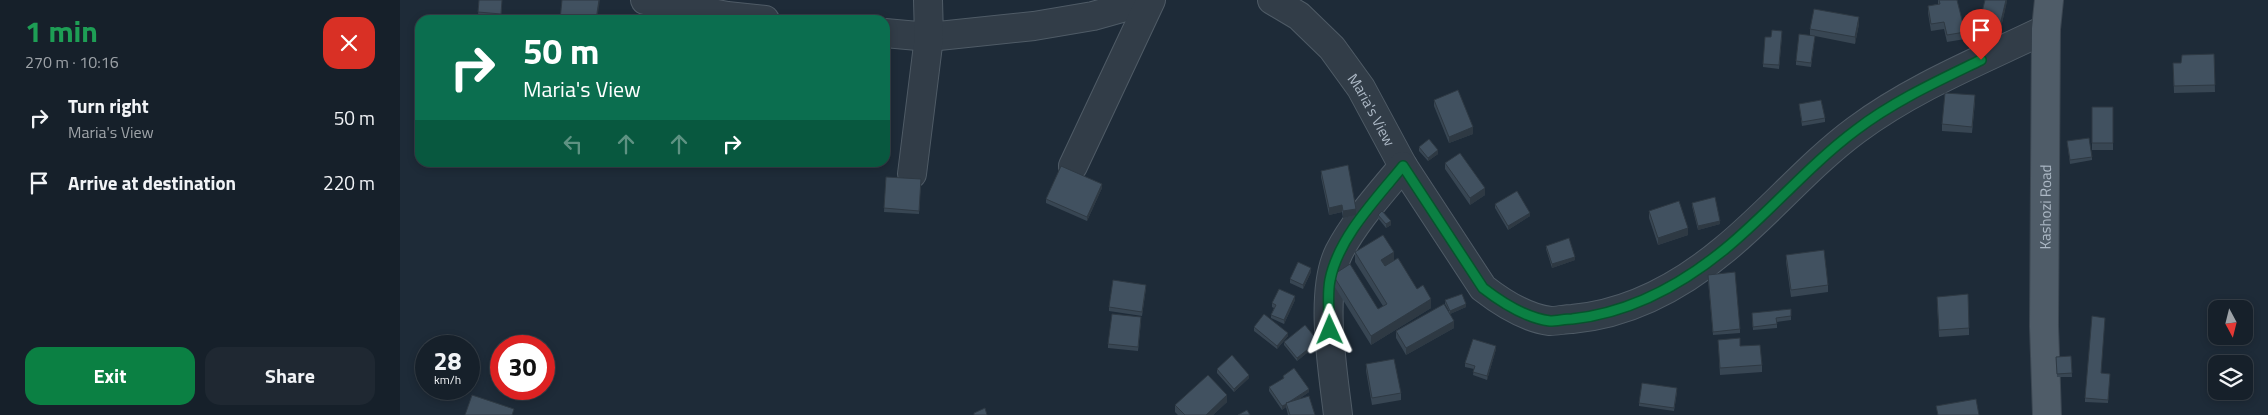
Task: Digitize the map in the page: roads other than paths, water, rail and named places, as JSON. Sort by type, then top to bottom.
[{"type":"main road","name":"Kashozi Road","points":[[2047,415],[2044,326],[2046,29],[2049,0]]},
{"type":"street","points":[[645,0],[722,15]]},
{"type":"street","points":[[912,174],[929,37],[928,0]]},
{"type":"street","points":[[890,33],[929,37],[1034,26],[1093,16],[1150,0],[1073,166]]},
{"type":"street","name":"Maria's View","points":[[1272,0],[1298,16],[1332,48],[1361,88],[1403,166],[1483,288],[1499,300],[1550,321],[1598,316],[1643,301],[1686,277],[1725,249],[1855,131],[1916,92],[2046,29]]},
{"type":"street","points":[[1338,415],[1329,315],[1330,280],[1339,253],[1366,212],[1403,166]]}]
